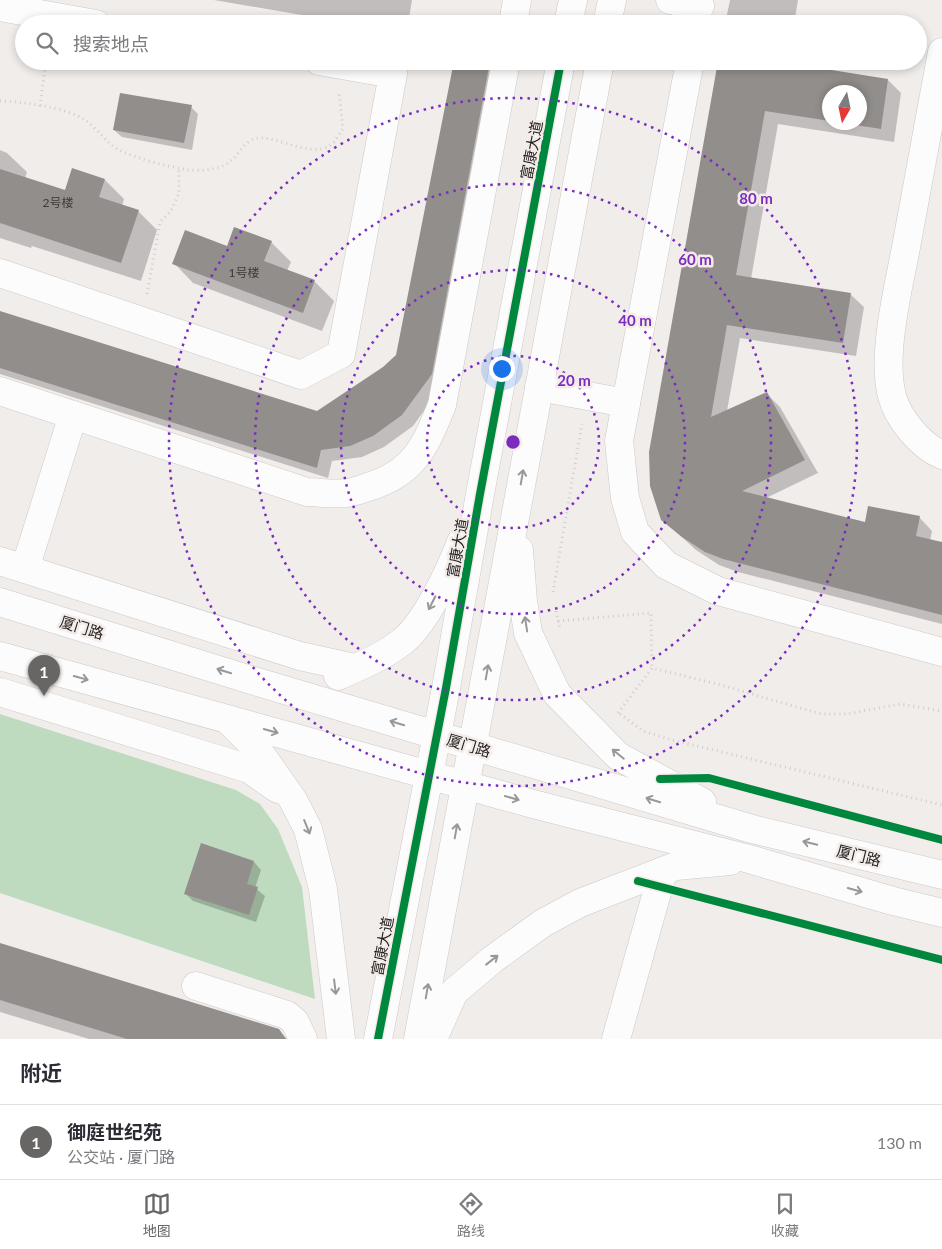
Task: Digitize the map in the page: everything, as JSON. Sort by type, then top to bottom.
[{"type":"street","points":[[514,15],[517,0]]},
{"type":"street","points":[[570,15],[573,0]]},
{"type":"street","points":[[609,15],[612,0]]},
{"type":"street","points":[[670,0],[699,10]]},
{"type":"street","points":[[0,8],[42,15]]},
{"type":"street","points":[[942,52],[934,140],[896,300],[888,365],[892,397],[905,425],[935,452],[942,455]]},
{"type":"street","points":[[0,273],[301,375],[340,354],[393,74],[369,70]]},
{"type":"street","points":[[0,391],[307,492],[346,493],[396,476],[417,457],[429,438],[442,405],[504,70]]},
{"type":"street","name":"富康大道","points":[[378,1039],[437,735],[559,70]]},
{"type":"street","points":[[434,1038],[465,785],[598,70]]},
{"type":"street","points":[[688,70],[619,441],[625,498],[636,532],[666,565],[718,591],[942,652]]},
{"type":"street","points":[[538,387],[626,403]]},
{"type":"street","points":[[73,415],[13,565],[300,656],[354,668]]},
{"type":"street","points":[[251,680],[328,680],[375,659],[404,640],[428,611],[456,557],[480,494]]},
{"type":"street","points":[[516,506],[523,601],[528,633],[557,694],[618,756],[752,829]]},
{"type":"street","name":"厦门路","points":[[0,602],[251,680],[752,829],[942,875]]},
{"type":"street","points":[[0,656],[428,775],[749,859],[893,902],[942,913]]},
{"type":"street","points":[[0,692],[249,768],[293,800]]},
{"type":"street","points":[[226,719],[258,750],[293,800],[308,829],[323,889],[340,1039]]},
{"type":"street","points":[[434,1038],[454,992],[493,959],[543,923],[580,903],[676,866],[749,859]]},
{"type":"street","points":[[616,1039],[663,871]]},
{"type":"street","points":[[196,986],[287,1014],[295,1022],[303,1039]]},
{"type":"path","points":[[40,106],[45,70]]},
{"type":"path","points":[[0,101],[61,109],[84,119],[118,149],[143,159],[190,170],[215,169],[230,162],[245,144],[258,138],[272,138],[294,146],[318,150],[333,143],[343,129],[329,70]]},
{"type":"path","points":[[142,321],[160,222],[171,211],[179,193],[179,167]]},
{"type":"path","points":[[554,599],[553,592],[587,396]]},
{"type":"path","points":[[555,605],[560,630]]},
{"type":"path","points":[[558,621],[651,613],[652,668],[618,713]]},
{"type":"path","points":[[652,668],[722,685],[821,714],[847,714],[900,704],[942,711]]},
{"type":"path","points":[[611,706],[643,731],[672,740],[942,806]]},
{"type":"green space","points":[[0,714],[236,790],[260,804],[278,829],[302,887],[315,999],[0,893]]},
{"type":"building","points":[[452,70],[488,70],[432,374],[402,415],[373,436],[350,446],[321,450],[317,468],[0,368],[0,311],[317,411],[383,367],[396,355]]},
{"type":"building","points":[[716,70],[832,70],[888,79],[881,129],[867,127],[867,85],[822,85],[822,120],[765,111],[736,275],[851,293],[843,343],[727,325],[711,417],[767,392],[805,460],[742,491],[865,522],[868,506],[920,516],[916,536],[942,542],[942,615],[723,559],[705,552],[661,520],[650,486],[649,452]]},
{"type":"building","points":[[120,93],[192,105],[184,143],[113,130]]},
{"type":"building","points":[[72,168],[105,179],[99,197],[139,210],[121,263],[0,223],[0,169],[65,190]]},
{"type":"building","points":[[234,227],[272,241],[264,261],[315,280],[303,313],[172,264],[185,230],[227,246]]},
{"type":"building","points":[[201,843],[254,861],[247,884],[258,887],[249,915],[184,894]]},
{"type":"building","points":[[0,943],[279,1029],[286,1039],[127,1039],[0,1000]]},
{"type":"cycle path","points":[[378,1039],[446,688],[480,494],[559,70]]},
{"type":"cycle path","points":[[660,779],[709,778],[942,840]]},
{"type":"cycle path","points":[[638,881],[942,960]]},
{"type":"place","name":"御庭世纪苑","points":[[44,696]]}]
